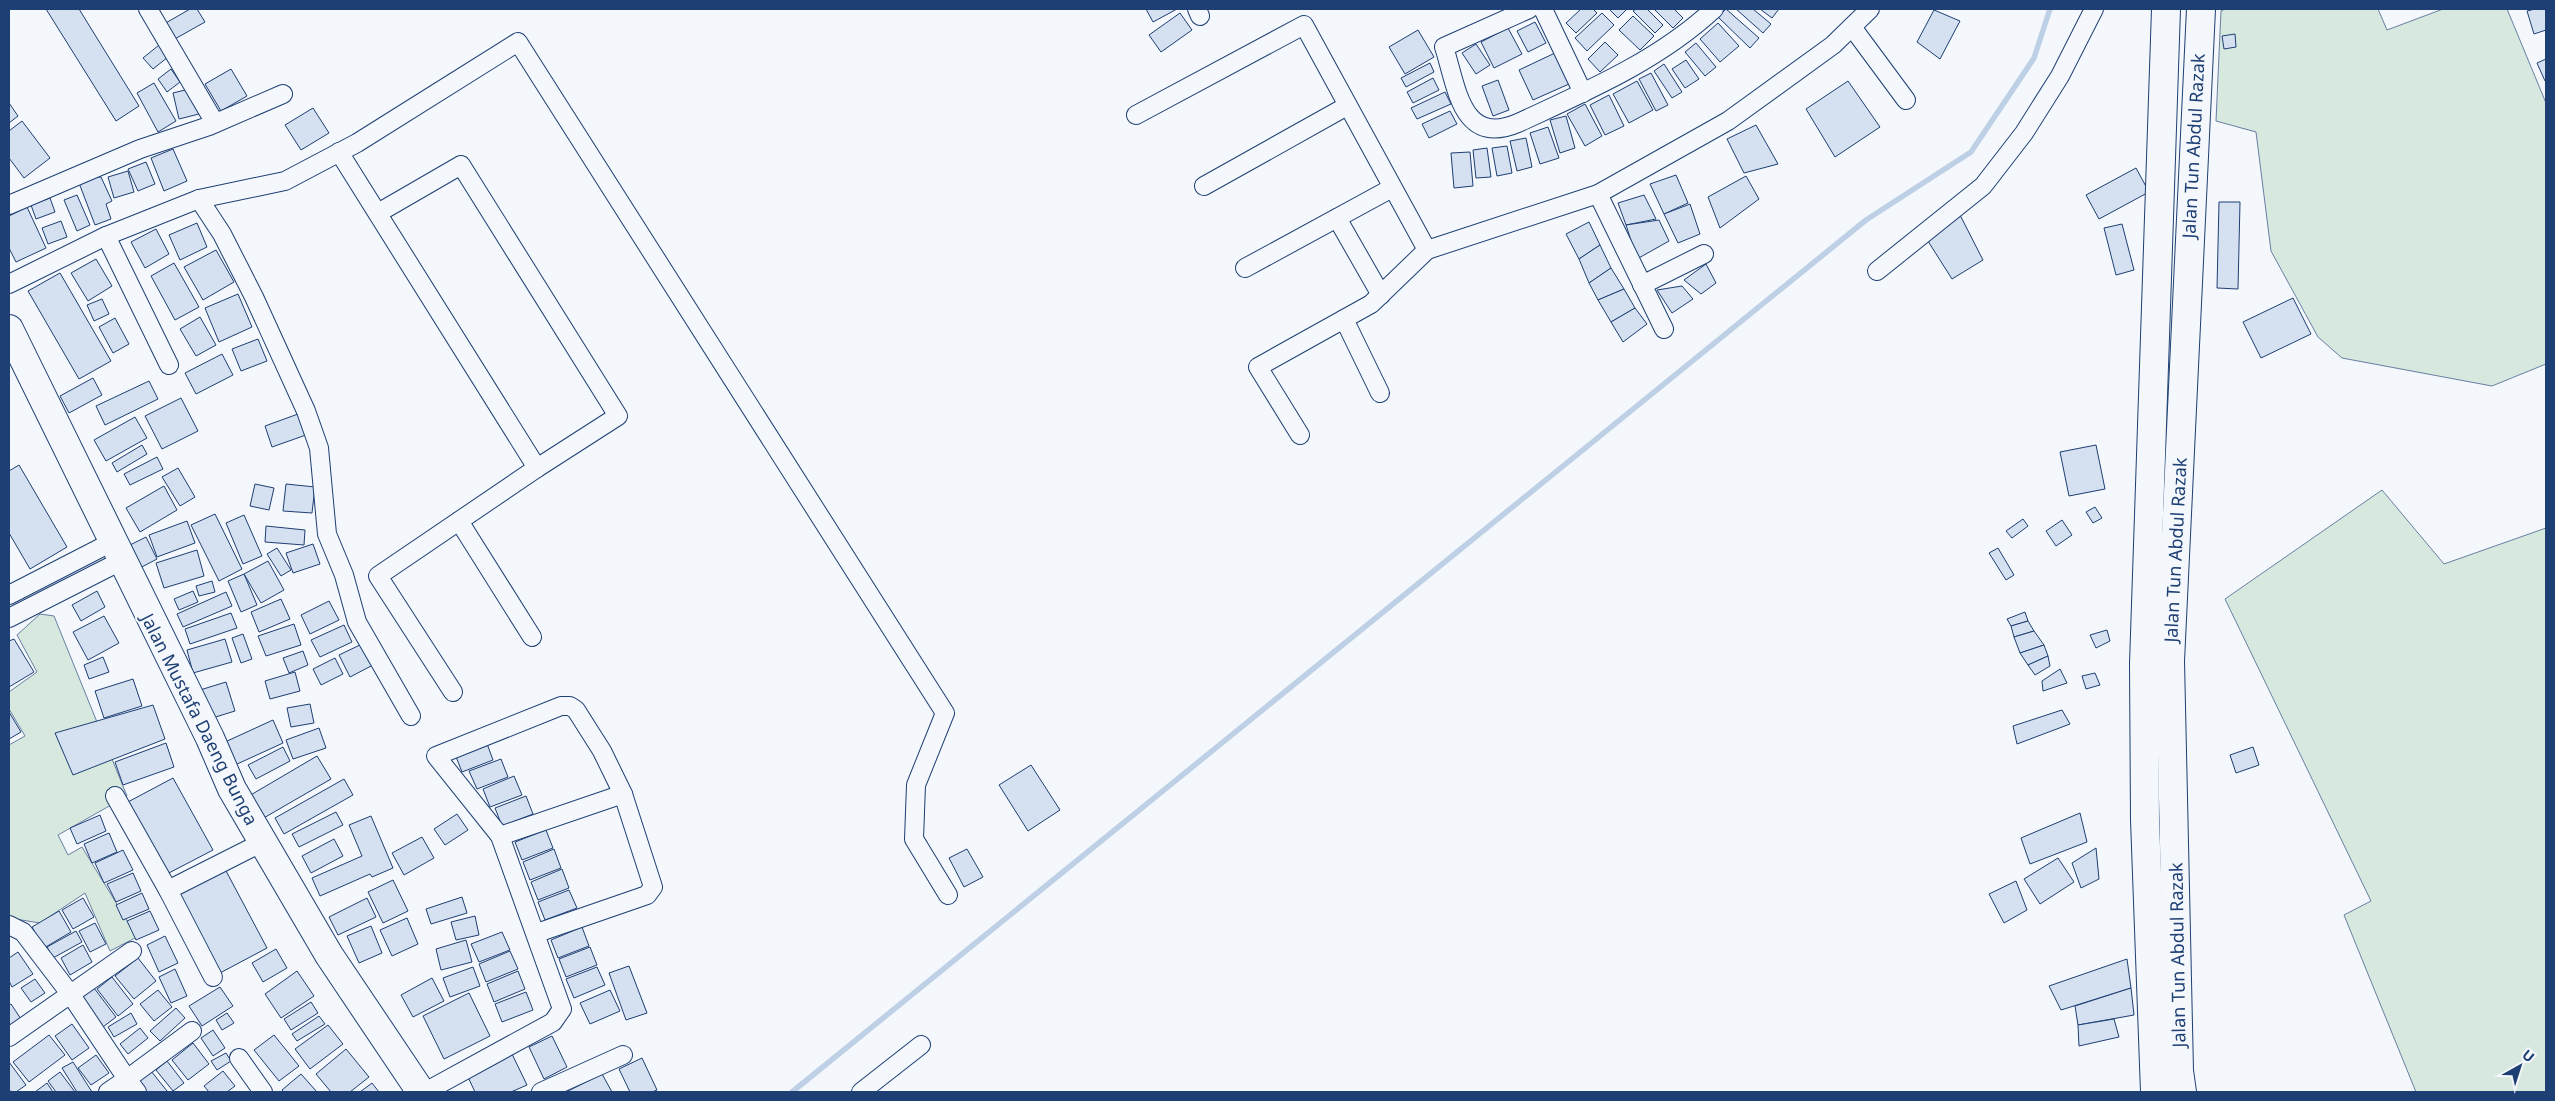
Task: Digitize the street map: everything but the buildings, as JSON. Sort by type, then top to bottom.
[{"type":"main road","name":"Jalan Tun Abdul Razak","points":[[2166,9],[2144,664],[2145,820],[2167,1082]]},
{"type":"main road","name":"Jalan Tun Abdul Razak","points":[[2167,1082],[2170,661],[2201,9]]},
{"type":"main road","name":"Jalan Mustafa Daeng Bunga","points":[[9,329],[116,551],[210,738],[232,789],[328,954],[423,1092]]},
{"type":"street","points":[[148,9],[215,123]]},
{"type":"street","points":[[1529,9],[1444,47],[1465,110],[1475,124],[1486,130],[1498,130],[1518,124],[1583,93],[1674,42],[1714,9]]},
{"type":"street","points":[[1543,9],[1583,93]]},
{"type":"street","points":[[1300,435],[1258,367],[1371,304],[1427,250],[1598,194],[1728,121],[1833,45],[1870,9]]},
{"type":"street","points":[[1877,271],[1983,186],[2024,133],[2060,76],[2094,9]]},
{"type":"street","points":[[1136,115],[1304,25],[1427,250]]},
{"type":"street","points":[[1852,27],[1906,100]]},
{"type":"street","points":[[9,284],[106,236],[199,199],[284,181],[339,152],[518,42],[945,712],[916,785],[914,838],[948,895]]},
{"type":"street","points":[[9,204],[140,149],[215,123],[283,94]]},
{"type":"street","points":[[1204,186],[1347,106]]},
{"type":"street","points":[[339,152],[537,468]]},
{"type":"street","points":[[378,213],[461,165],[618,416],[537,468],[378,576],[453,692]]},
{"type":"street","points":[[1245,268],[1392,188]]},
{"type":"street","points":[[1598,194],[1664,329]]},
{"type":"street","points":[[199,199],[222,234],[254,297],[306,412],[318,448],[327,534],[344,575],[357,622],[411,716]]},
{"type":"street","points":[[1337,218],[1381,295]]},
{"type":"street","points":[[106,236],[170,365]]},
{"type":"street","points":[[1642,286],[1704,254]]},
{"type":"street","points":[[1344,319],[1380,393]]},
{"type":"street","points":[[458,521],[532,637]]},
{"type":"street","points":[[9,595],[66,565],[116,551]]},
{"type":"street","points":[[9,618],[75,584],[116,551]]},
{"type":"street","points":[[66,565],[75,584]]},
{"type":"street","points":[[423,1092],[559,1017],[562,1004],[500,836],[436,756],[561,706],[570,706],[576,710],[602,750],[623,794],[654,883],[653,890],[647,895],[536,933]]},
{"type":"street","points":[[500,836],[623,794]]},
{"type":"street","points":[[115,796],[168,890],[213,977]]},
{"type":"street","points":[[168,890],[263,842]]},
{"type":"street","points":[[9,925],[24,932],[71,995],[132,1086]]},
{"type":"street","points":[[9,1037],[132,951]]},
{"type":"street","points":[[108,1092],[132,1086],[192,1031]]},
{"type":"street","points":[[861,1092],[921,1045]]},
{"type":"street","points":[[541,1092],[623,1055]]},
{"type":"street","points":[[239,1058],[263,1092]]},
{"type":"shaded area","points":[[2225,9],[2378,9],[2387,30],[2443,9],[2507,9],[2546,103],[2546,364],[2492,386],[2342,358],[2318,337],[2271,251],[2256,132],[2216,121],[2221,11]]},
{"type":"shaded area","points":[[2382,490],[2444,564],[2546,528],[2546,1092],[2416,1092],[2344,915],[2371,901],[2225,599]]},
{"type":"shaded area","points":[[40,614],[54,616],[127,796],[58,835],[68,855],[82,847],[137,937],[110,951],[85,893],[40,923],[9,918],[9,745],[25,736],[9,709],[9,692],[37,672],[17,635]]},
{"type":"waterway","points":[[792,1092],[1866,220],[1971,152],[2034,58],[2050,9]]}]
